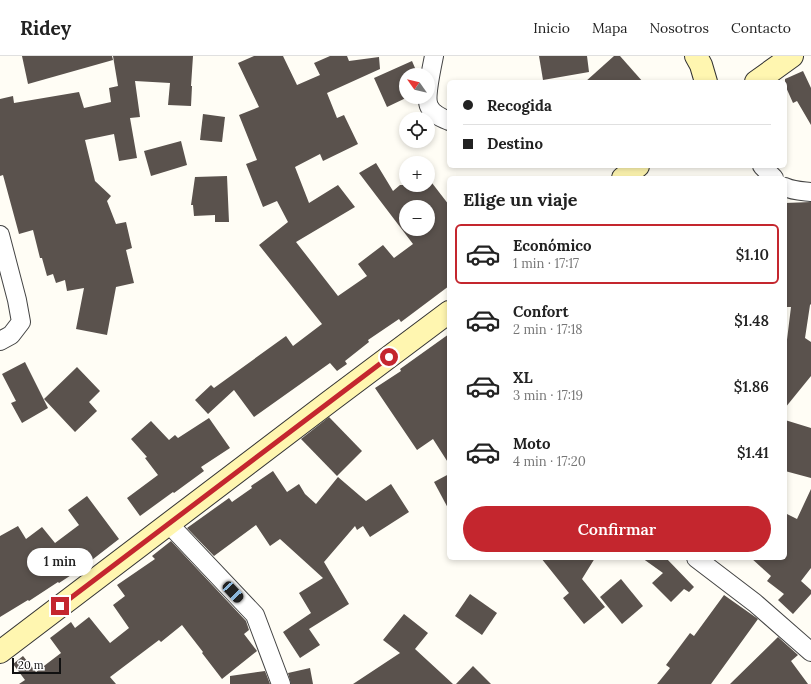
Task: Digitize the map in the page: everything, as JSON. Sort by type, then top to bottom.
[{"type":"main road","points":[[696,56],[701,65],[705,80]]},
{"type":"main road","points":[[759,80],[792,56]]},
{"type":"main road","points":[[626,176],[636,168]]},
{"type":"main road","points":[[0,652],[447,314]]},
{"type":"street","points":[[434,56],[428,91],[429,106],[435,113],[447,120]]},
{"type":"street","points":[[764,168],[772,176]]},
{"type":"street","points":[[787,188],[811,192]]},
{"type":"street","points":[[0,235],[17,300],[20,322],[11,335],[0,341]]},
{"type":"street","points":[[169,524],[255,615],[281,684]]},
{"type":"street","points":[[699,560],[755,603],[811,652]]},
{"type":"building","points":[[22,56],[112,56],[113,60],[28,84]]},
{"type":"building","points":[[113,56],[193,56],[191,106],[168,105],[170,83],[135,81],[140,117],[130,118],[137,158],[119,161],[114,134],[85,140],[95,181],[111,196],[107,201],[116,224],[126,222],[132,248],[126,250],[134,283],[116,287],[107,335],[76,329],[84,288],[67,291],[65,280],[56,283],[53,274],[47,276],[42,258],[40,258],[33,230],[19,234],[3,175],[0,176],[0,99],[13,96],[14,103],[79,92],[84,108],[111,102],[109,88],[118,86]]},
{"type":"building","points":[[254,56],[283,56],[297,85],[320,75],[314,63],[330,56],[347,56],[349,61],[379,57],[380,69],[327,93],[337,118],[344,115],[358,144],[323,161],[320,154],[295,167],[309,203],[338,185],[355,207],[296,242],[338,296],[367,276],[358,264],[383,245],[394,258],[413,244],[407,236],[435,236],[435,200],[399,200],[399,226],[359,173],[376,163],[393,191],[399,186],[399,192],[435,192],[435,187],[447,202],[447,288],[401,322],[399,319],[368,340],[369,342],[345,361],[347,364],[337,371],[330,363],[254,417],[234,390],[208,414],[195,400],[211,385],[214,388],[286,336],[293,346],[322,324],[259,245],[288,222],[277,201],[263,207],[246,164],[257,160],[239,115],[259,107],[238,63]]},
{"type":"building","points":[[539,56],[587,56],[589,72],[543,80]]},
{"type":"building","points":[[614,56],[620,56],[641,80],[587,80]]},
{"type":"building","points":[[412,61],[415,68],[399,68],[399,101],[387,107],[374,78]]},
{"type":"building","points":[[803,71],[811,88],[811,125],[797,101],[793,103],[787,90],[787,80],[785,79]]},
{"type":"building","points":[[203,114],[225,117],[222,142],[200,140]]},
{"type":"building","points":[[181,141],[187,165],[151,176],[144,151]]},
{"type":"building","points":[[227,176],[229,222],[215,222],[215,215],[194,216],[193,205],[191,205],[195,177]]},
{"type":"building","points":[[811,202],[811,304],[805,338],[811,342],[811,376],[787,406],[787,340],[791,307],[787,307],[787,203]]},
{"type":"building","points":[[447,335],[447,461],[433,439],[417,450],[375,388],[401,371],[400,369]]},
{"type":"building","points":[[25,362],[48,408],[22,423],[11,403],[16,401],[2,374]]},
{"type":"building","points":[[77,367],[100,391],[89,402],[97,411],[75,432],[44,399]]},
{"type":"building","points":[[329,417],[362,451],[337,476],[301,439]]},
{"type":"building","points":[[209,418],[230,448],[201,467],[204,471],[140,516],[127,498],[158,475],[145,458],[147,457],[131,439],[151,421],[169,440],[175,435],[178,438]]},
{"type":"building","points":[[787,421],[811,428],[811,478],[787,472]]},
{"type":"building","points":[[273,471],[287,492],[299,484],[305,494],[316,504],[338,477],[366,501],[391,484],[409,512],[370,537],[363,526],[357,530],[355,526],[324,562],[349,604],[309,629],[320,645],[300,658],[283,632],[311,613],[299,593],[323,578],[280,539],[270,546],[256,525],[214,556],[187,528],[229,498],[232,502],[252,488],[251,486]]},
{"type":"building","points":[[447,475],[447,506],[434,482]]},
{"type":"building","points":[[811,489],[811,568],[801,581],[811,590],[811,594],[793,614],[778,600],[784,594],[767,581],[771,576],[753,560],[787,560],[787,514],[797,519]]},
{"type":"building","points":[[87,496],[119,539],[79,570],[0,617],[0,536],[18,526],[26,539],[42,527],[55,543],[79,525],[68,510]]},
{"type":"building","points":[[171,541],[246,621],[249,630],[244,634],[257,651],[222,679],[182,625],[161,642],[159,640],[110,677],[116,684],[19,684],[25,680],[13,664],[23,656],[36,672],[61,653],[50,638],[71,622],[75,628],[89,617],[110,643],[129,628],[113,605],[125,596],[117,585],[155,559],[152,556]]},
{"type":"building","points":[[543,560],[594,560],[582,579],[605,607],[584,624],[563,598],[569,593]]},
{"type":"building","points":[[645,560],[668,560],[694,587],[689,592],[684,589],[671,602],[652,583],[663,573]]},
{"type":"building","points":[[621,579],[643,606],[622,624],[600,597]]},
{"type":"building","points":[[470,594],[497,613],[482,635],[455,616]]},
{"type":"building","points":[[724,595],[758,619],[711,684],[657,684],[670,668],[666,665],[690,633],[694,636]]},
{"type":"building","points":[[404,614],[428,633],[415,649],[453,684],[353,684],[400,653],[383,640]]},
{"type":"building","points":[[778,637],[798,655],[791,661],[808,684],[730,684]]},
{"type":"building","points":[[473,666],[491,684],[456,684]]},
{"type":"building","points":[[310,668],[313,684],[291,684],[288,673]]},
{"type":"building","points":[[265,671],[270,684],[230,684],[230,676]]},
{"type":"route","points":[[60,606],[389,357]]}]
